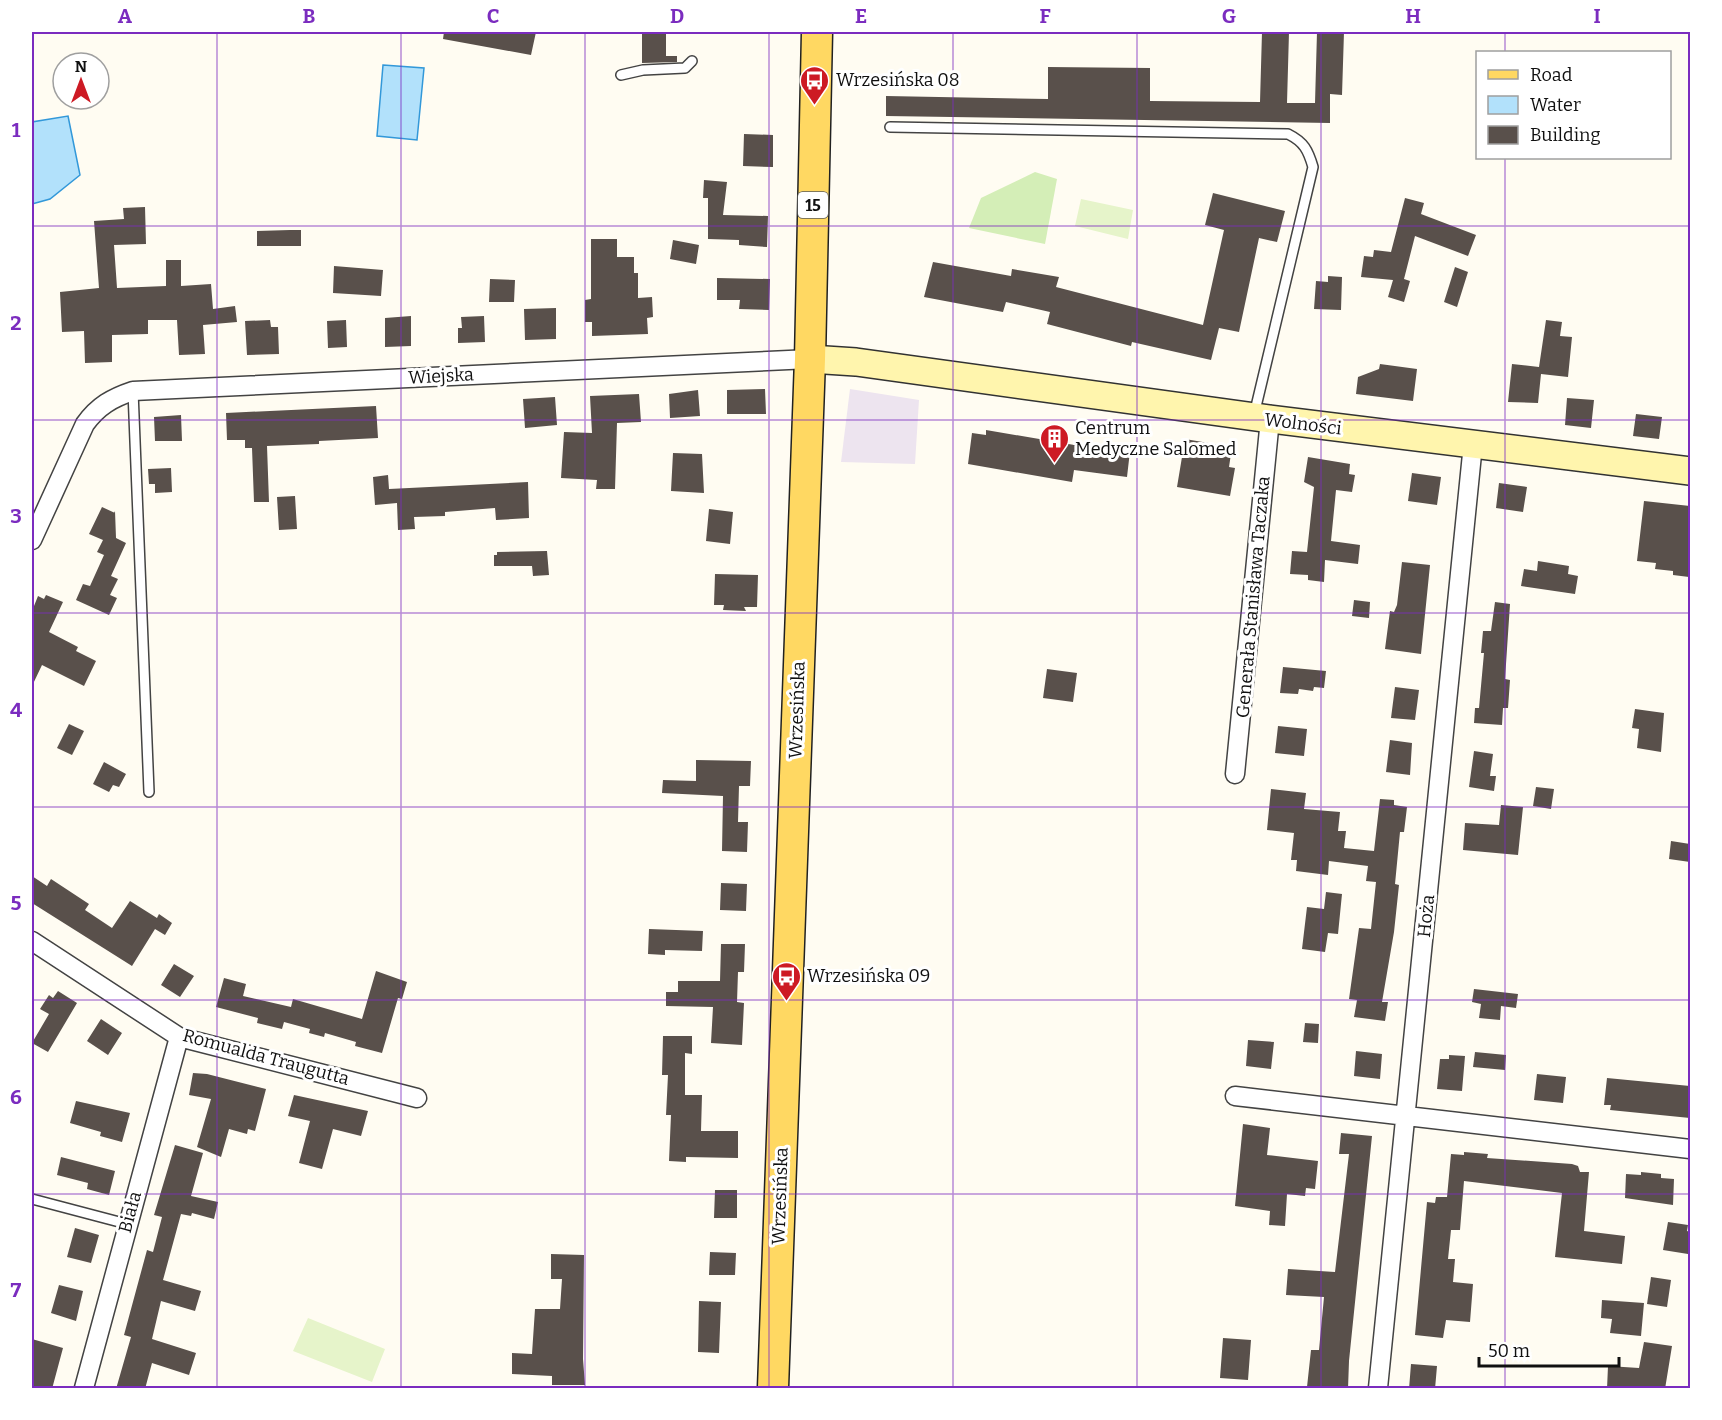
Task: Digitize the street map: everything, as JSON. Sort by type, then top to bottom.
[{"type":"main road","name":"Wrzesińska","points":[[773,1389],[810,358],[817,32]]},
{"type":"street","name":"Wiejska","points":[[32,540],[85,424],[95,410],[116,396],[133,391],[810,358]]},
{"type":"street","name":"Wolności","points":[[810,358],[856,362],[1261,418],[1690,471]]},
{"type":"street","name":"Generała Stanisława Taczaka","points":[[1235,774],[1261,418]]},
{"type":"street","name":"Hoża","points":[[1378,1389],[1473,444]]},
{"type":"street","name":"Romualda Traugutta","points":[[32,942],[179,1037],[417,1098]]},
{"type":"street","name":"Biała","points":[[84,1389],[179,1037]]},
{"type":"street","points":[[1235,1096],[1690,1149]]},
{"type":"lane","points":[[621,75],[643,70],[685,68],[692,61]]},
{"type":"lane","points":[[890,127],[1288,134],[1300,139],[1308,149],[1313,167],[1261,418]]},
{"type":"lane","points":[[133,391],[149,792]]},
{"type":"lane","points":[[32,1199],[127,1224]]},
{"type":"shaded area","points":[[850,389],[919,400],[915,464],[841,462]]},
{"type":"green space","points":[[1035,172],[1057,179],[1045,244],[969,228],[981,198]]},
{"type":"green space","points":[[1081,199],[1133,210],[1128,239],[1075,226]]},
{"type":"green space","points":[[308,1318],[385,1349],[372,1382],[293,1351]]},
{"type":"water","points":[[383,65],[424,68],[417,140],[377,136]]},
{"type":"water","points":[[68,116],[80,175],[50,199],[32,204],[32,122]]},
{"type":"building","points":[[444,32],[536,32],[531,55],[443,39]]},
{"type":"building","points":[[642,32],[666,32],[666,56],[677,56],[677,62],[642,63]]},
{"type":"building","points":[[1262,32],[1289,32],[1287,103],[1315,103],[1317,32],[1344,32],[1342,95],[1330,94],[1330,123],[886,116],[886,96],[1048,99],[1048,67],[1150,68],[1150,101],[1260,102]]},
{"type":"building","points":[[744,134],[773,135],[773,167],[743,166]]},
{"type":"building","points":[[704,180],[727,182],[723,215],[768,216],[767,247],[739,245],[739,240],[708,239],[708,198],[703,198]]},
{"type":"building","points":[[1213,193],[1285,211],[1277,242],[1259,238],[1239,332],[1219,328],[1211,360],[1132,342],[1131,346],[1047,324],[1050,312],[1006,302],[1003,312],[924,297],[933,262],[1011,276],[1012,269],[1059,277],[1056,287],[1203,325],[1224,230],[1205,225]]},
{"type":"building","points":[[1405,198],[1424,203],[1421,214],[1476,235],[1468,256],[1415,236],[1404,279],[1410,281],[1404,302],[1388,297],[1393,280],[1361,277],[1364,256],[1373,257],[1374,250],[1391,252]]},
{"type":"building","points":[[145,207],[146,244],[114,245],[117,288],[166,286],[166,260],[181,260],[181,286],[211,284],[213,309],[235,306],[237,322],[203,325],[205,354],[179,355],[177,320],[148,320],[148,334],[112,335],[112,362],[85,363],[84,331],[62,332],[60,292],[99,288],[94,221],[124,219],[123,208]]},
{"type":"building","points":[[301,230],[301,246],[257,246],[257,231]]},
{"type":"building","points":[[591,239],[617,239],[617,257],[634,257],[634,273],[638,273],[638,298],[652,297],[653,317],[647,318],[648,334],[592,336],[592,322],[585,322],[585,300],[591,299]]},
{"type":"building","points":[[673,240],[699,245],[696,264],[670,259]]},
{"type":"building","points":[[334,266],[383,270],[381,296],[333,293]]},
{"type":"building","points":[[1455,267],[1468,272],[1457,307],[1444,302]]},
{"type":"building","points":[[1328,276],[1342,277],[1341,310],[1314,309],[1316,281],[1328,282]]},
{"type":"building","points":[[717,278],[770,279],[769,310],[739,309],[740,300],[717,300]]},
{"type":"building","points":[[490,279],[515,280],[514,302],[489,302]]},
{"type":"building","points":[[556,308],[556,339],[525,340],[524,309]]},
{"type":"building","points":[[411,316],[411,346],[385,347],[385,318]]},
{"type":"building","points":[[484,316],[485,342],[458,343],[458,328],[462,328],[461,317]]},
{"type":"building","points":[[270,320],[271,327],[278,327],[279,354],[247,355],[245,321]]},
{"type":"building","points":[[346,320],[347,347],[328,348],[327,321]]},
{"type":"building","points":[[1546,320],[1562,322],[1560,336],[1572,337],[1568,377],[1541,374],[1538,403],[1508,402],[1512,364],[1539,367]]},
{"type":"building","points":[[1380,364],[1417,369],[1413,401],[1356,394],[1358,377],[1379,369]]},
{"type":"building","points":[[765,389],[766,414],[727,414],[727,390]]},
{"type":"building","points":[[698,390],[700,416],[670,418],[669,394]]},
{"type":"building","points":[[639,394],[641,422],[617,423],[615,489],[596,489],[597,480],[561,478],[564,432],[592,433],[590,396]]},
{"type":"building","points":[[555,397],[557,425],[525,428],[523,399]]},
{"type":"building","points":[[1567,398],[1594,400],[1591,428],[1565,425]]},
{"type":"building","points":[[376,406],[378,438],[267,446],[269,502],[254,502],[252,448],[245,448],[245,440],[227,440],[226,413]]},
{"type":"building","points":[[1636,414],[1662,417],[1659,439],[1633,436]]},
{"type":"building","points":[[181,415],[182,441],[155,441],[154,417]]},
{"type":"building","points":[[986,430],[1086,447],[1087,445],[1130,451],[1127,477],[1074,470],[1072,482],[968,464],[972,433],[986,435]]},
{"type":"building","points":[[1185,439],[1232,447],[1229,467],[1235,468],[1230,496],[1177,487]]},
{"type":"building","points":[[673,453],[702,454],[704,493],[671,491]]},
{"type":"building","points":[[1308,457],[1350,464],[1349,474],[1355,475],[1352,492],[1336,490],[1331,541],[1360,545],[1358,564],[1325,560],[1324,582],[1308,580],[1308,575],[1290,574],[1292,551],[1307,552],[1314,487],[1304,482]]},
{"type":"building","points":[[171,468],[172,492],[155,493],[155,484],[149,484],[148,469]]},
{"type":"building","points":[[1412,473],[1441,477],[1437,505],[1408,501]]},
{"type":"building","points":[[388,475],[389,489],[528,482],[529,518],[496,520],[495,508],[445,512],[445,516],[414,517],[415,529],[398,530],[397,503],[375,505],[373,477]]},
{"type":"building","points":[[1499,483],[1527,487],[1523,512],[1496,508]]},
{"type":"building","points":[[295,496],[297,529],[279,530],[277,497]]},
{"type":"building","points":[[1644,501],[1690,506],[1689,577],[1673,575],[1673,571],[1655,569],[1656,563],[1637,561]]},
{"type":"building","points":[[102,507],[114,513],[115,511],[116,538],[126,543],[111,576],[118,579],[110,595],[117,598],[109,615],[76,600],[83,584],[90,586],[104,555],[97,552],[103,540],[89,534]]},
{"type":"building","points":[[709,509],[733,512],[730,544],[706,541]]},
{"type":"building","points":[[547,551],[549,575],[533,576],[532,566],[494,566],[494,555],[497,555],[497,552]]},
{"type":"building","points":[[1538,561],[1569,566],[1568,574],[1578,576],[1575,594],[1521,586],[1524,569],[1537,571]]},
{"type":"building","points":[[1402,562],[1430,565],[1421,654],[1385,649],[1390,611],[1394,612],[1397,605]]},
{"type":"building","points":[[715,574],[758,575],[757,607],[744,607],[746,611],[723,610],[724,605],[714,605]]},
{"type":"building","points":[[46,595],[63,602],[49,632],[78,647],[76,651],[96,661],[84,686],[42,665],[32,686],[32,611],[38,596],[44,599]]},
{"type":"building","points":[[1354,600],[1370,602],[1369,618],[1352,616]]},
{"type":"building","points":[[1495,602],[1510,604],[1505,679],[1510,680],[1508,708],[1503,708],[1502,725],[1474,723],[1475,708],[1479,708],[1484,653],[1481,653],[1483,631],[1491,631]]},
{"type":"building","points":[[1283,667],[1326,671],[1324,688],[1314,687],[1313,691],[1299,689],[1298,694],[1280,693]]},
{"type":"building","points":[[1047,669],[1077,673],[1073,702],[1043,698]]},
{"type":"building","points":[[1395,687],[1419,690],[1415,720],[1391,718]]},
{"type":"building","points":[[1635,709],[1664,713],[1661,752],[1637,748],[1639,729],[1632,728]]},
{"type":"building","points":[[69,724],[84,731],[72,755],[57,748]]},
{"type":"building","points":[[1278,726],[1307,729],[1304,756],[1275,753]]},
{"type":"building","points":[[1390,740],[1412,743],[1410,775],[1386,772]]},
{"type":"building","points":[[1474,751],[1493,754],[1490,776],[1496,776],[1494,791],[1469,787]]},
{"type":"building","points":[[696,760],[751,761],[750,786],[739,786],[738,822],[748,822],[747,852],[722,851],[723,796],[662,793],[663,780],[696,781]]},
{"type":"building","points":[[104,762],[126,774],[119,787],[113,785],[109,792],[93,784]]},
{"type":"building","points":[[1536,787],[1554,789],[1551,809],[1533,806]]},
{"type":"building","points":[[1271,789],[1306,793],[1304,809],[1340,812],[1338,831],[1346,831],[1344,848],[1374,851],[1380,799],[1394,800],[1394,805],[1407,807],[1404,832],[1400,832],[1395,884],[1399,885],[1394,932],[1382,1002],[1388,1002],[1385,1021],[1354,1017],[1357,1000],[1349,999],[1359,928],[1371,929],[1376,882],[1366,881],[1368,866],[1329,861],[1328,875],[1296,871],[1297,860],[1291,860],[1294,833],[1267,830]]},
{"type":"building","points":[[1501,805],[1523,807],[1518,855],[1463,850],[1465,823],[1499,825]]},
{"type":"building","points":[[1671,841],[1690,844],[1690,862],[1669,859]]},
{"type":"building","points":[[32,876],[47,886],[51,879],[89,904],[85,910],[112,928],[130,901],[157,918],[159,914],[172,923],[165,935],[155,929],[132,966],[32,903]]},
{"type":"building","points":[[721,883],[747,884],[746,911],[720,910]]},
{"type":"building","points":[[1326,892],[1342,894],[1338,934],[1328,933],[1325,952],[1302,949],[1307,907],[1324,909]]},
{"type":"building","points":[[649,929],[703,931],[702,951],[665,950],[665,955],[648,954]]},
{"type":"building","points":[[721,944],[745,944],[744,972],[738,972],[737,1002],[744,1003],[742,1045],[711,1043],[713,1007],[666,1006],[666,992],[678,992],[678,981],[720,981]]},
{"type":"building","points":[[174,964],[194,976],[180,997],[161,985]]},
{"type":"building","points":[[376,971],[407,982],[402,999],[398,998],[382,1053],[355,1046],[356,1042],[325,1033],[324,1037],[309,1033],[310,1029],[284,1022],[282,1029],[257,1023],[258,1018],[216,1007],[224,978],[246,984],[243,996],[291,1007],[293,999],[362,1019]]},
{"type":"building","points":[[1474,989],[1518,994],[1516,1008],[1501,1006],[1500,1020],[1479,1018],[1481,1004],[1472,1002]]},
{"type":"building","points":[[58,991],[77,1003],[48,1052],[32,1043],[49,1014],[40,1009],[49,995],[53,998]]},
{"type":"building","points":[[101,1019],[122,1033],[108,1055],[87,1041]]},
{"type":"building","points":[[1305,1023],[1319,1024],[1318,1043],[1303,1042]]},
{"type":"building","points":[[663,1036],[692,1036],[692,1054],[685,1053],[685,1095],[702,1095],[701,1131],[738,1131],[738,1158],[686,1157],[686,1162],[669,1161],[671,1115],[666,1115],[668,1075],[662,1075]]},
{"type":"building","points":[[1248,1040],[1274,1042],[1271,1069],[1246,1066]]},
{"type":"building","points":[[1356,1051],[1382,1054],[1380,1079],[1354,1076]]},
{"type":"building","points":[[1475,1052],[1506,1055],[1505,1070],[1473,1067]]},
{"type":"building","points":[[1449,1055],[1465,1056],[1462,1091],[1437,1089],[1440,1059],[1449,1059]]},
{"type":"building","points":[[193,1073],[207,1074],[266,1089],[255,1131],[248,1129],[247,1134],[229,1129],[221,1157],[197,1147],[211,1099],[189,1095]]},
{"type":"building","points":[[1537,1074],[1566,1077],[1563,1103],[1534,1100]]},
{"type":"building","points":[[1607,1078],[1690,1086],[1690,1118],[1610,1110],[1611,1105],[1604,1105]]},
{"type":"building","points":[[294,1095],[368,1111],[361,1136],[333,1129],[322,1169],[299,1163],[310,1121],[288,1116]]},
{"type":"building","points":[[76,1101],[130,1113],[122,1142],[100,1136],[101,1132],[70,1123]]},
{"type":"building","points":[[1243,1124],[1270,1128],[1267,1155],[1318,1161],[1315,1189],[1306,1188],[1305,1196],[1287,1194],[1285,1226],[1269,1225],[1270,1211],[1235,1206]]},
{"type":"building","points":[[1341,1133],[1372,1136],[1348,1389],[1307,1387],[1311,1350],[1319,1350],[1324,1297],[1286,1295],[1288,1269],[1335,1272],[1349,1154],[1339,1154]]},
{"type":"building","points":[[175,1145],[203,1153],[191,1196],[218,1202],[214,1219],[192,1213],[191,1216],[181,1214],[163,1280],[201,1291],[195,1311],[161,1301],[152,1339],[196,1353],[189,1375],[152,1363],[145,1389],[116,1389],[131,1337],[124,1335],[147,1250],[153,1252],[162,1217],[154,1215]]},
{"type":"building","points":[[1464,1152],[1488,1154],[1487,1158],[1572,1164],[1578,1166],[1580,1172],[1589,1172],[1584,1231],[1625,1236],[1622,1264],[1555,1257],[1562,1193],[1464,1181],[1460,1230],[1451,1230],[1448,1259],[1455,1259],[1453,1282],[1473,1284],[1470,1322],[1446,1320],[1443,1338],[1415,1335],[1427,1202],[1435,1203],[1436,1197],[1447,1197],[1451,1154],[1464,1155]]},
{"type":"building","points":[[61,1157],[115,1171],[109,1195],[87,1189],[88,1183],[57,1175]]},
{"type":"building","points":[[1641,1172],[1661,1174],[1661,1178],[1674,1179],[1673,1205],[1625,1198],[1626,1174],[1641,1175]]},
{"type":"building","points":[[715,1190],[737,1190],[737,1218],[714,1218]]},
{"type":"building","points":[[1668,1222],[1688,1225],[1687,1231],[1690,1232],[1688,1254],[1663,1250]]},
{"type":"building","points":[[75,1228],[99,1235],[91,1263],[67,1257]]},
{"type":"building","points":[[710,1252],[736,1253],[735,1275],[709,1275]]},
{"type":"building","points":[[551,1254],[584,1255],[585,1385],[552,1385],[552,1376],[512,1374],[512,1353],[532,1354],[535,1309],[560,1309],[562,1279],[551,1279]]},
{"type":"building","points":[[1651,1277],[1671,1280],[1667,1307],[1647,1304]]},
{"type":"building","points":[[59,1285],[83,1291],[76,1321],[51,1313]]},
{"type":"building","points":[[1602,1300],[1644,1303],[1641,1336],[1610,1333],[1612,1319],[1601,1318]]},
{"type":"building","points":[[699,1301],[721,1302],[719,1353],[698,1352]]},
{"type":"building","points":[[1223,1338],[1251,1340],[1248,1380],[1220,1378]]},
{"type":"building","points":[[32,1339],[63,1348],[52,1389],[32,1389]]},
{"type":"building","points":[[1644,1342],[1672,1346],[1665,1389],[1607,1389],[1608,1366],[1639,1368]]},
{"type":"building","points":[[1411,1364],[1437,1366],[1435,1389],[1409,1389]]},
{"type":"place","name":"Wrzesińska 08","points":[[815,106]]},
{"type":"place","name":"Centrum Medyczne Salomed","points":[[1054,464]]},
{"type":"place","name":"Wrzesińska 09","points":[[786,1002]]}]
